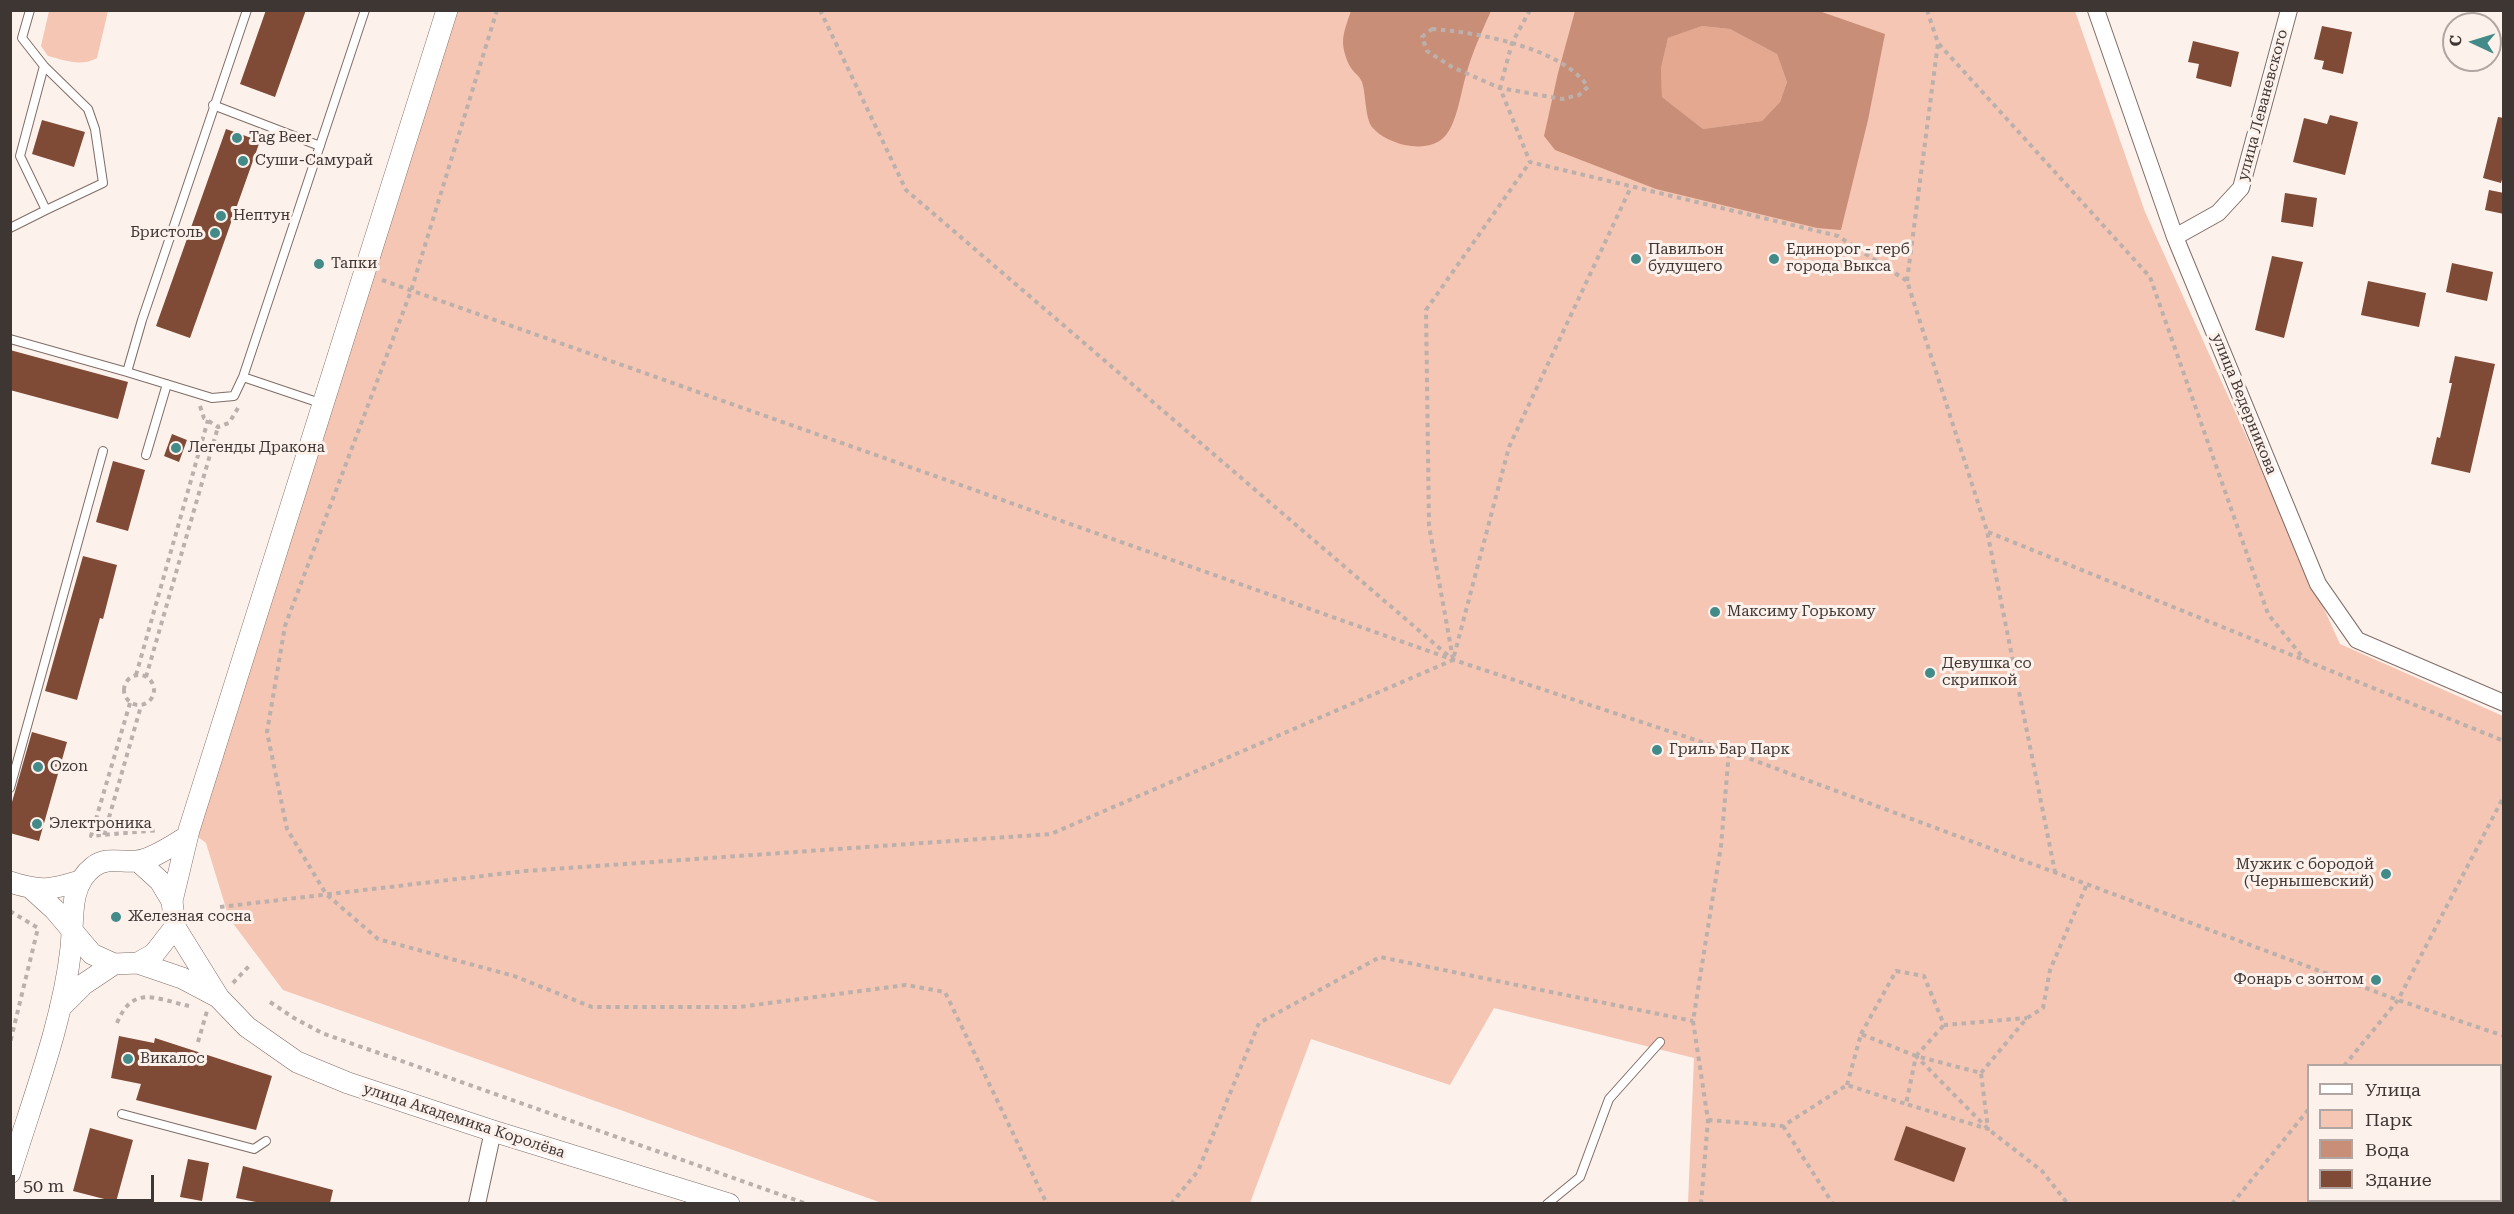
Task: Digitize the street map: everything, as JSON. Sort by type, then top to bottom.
[{"type":"street","points":[[224,993],[175,927],[172,901],[187,837],[447,10]]},
{"type":"street","name":"улица Ведерникова","points":[[2096,10],[2175,237],[2319,584],[2357,640],[2504,703]]},
{"type":"street","name":"улица Леваневского","points":[[2175,237],[2218,213],[2241,188],[2289,10]]},
{"type":"street","points":[[10,1173],[69,970],[73,902],[80,880],[94,866],[115,859],[138,861],[187,837]]},
{"type":"street","points":[[138,861],[160,881],[172,901]]},
{"type":"street","points":[[10,882],[33,890],[58,887],[80,880]]},
{"type":"street","points":[[33,890],[92,954],[114,964],[138,963],[224,993]]},
{"type":"street","points":[[138,963],[154,954],[175,927]]},
{"type":"street","points":[[59,1009],[84,984],[114,964]]},
{"type":"street","name":"улица Академика Королёва","points":[[224,993],[247,1028],[297,1062],[348,1083],[493,1131],[729,1203]]},
{"type":"street","points":[[477,1203],[493,1131]]},
{"type":"lane","points":[[10,228],[103,183],[95,129],[88,109],[44,66],[22,38],[30,10]]},
{"type":"lane","points":[[127,372],[213,105],[247,10]]},
{"type":"lane","points":[[10,339],[212,398],[234,396],[243,377],[365,10]]},
{"type":"lane","points":[[44,66],[20,156],[46,210]]},
{"type":"lane","points":[[213,105],[320,146]]},
{"type":"lane","points":[[243,377],[323,405]]},
{"type":"lane","points":[[146,455],[167,384]]},
{"type":"lane","points":[[10,788],[103,451]]},
{"type":"lane","points":[[1547,1203],[1580,1177],[1609,1099],[1660,1042]]},
{"type":"lane","points":[[122,1114],[254,1149],[266,1141]]},
{"type":"path","points":[[497,10],[411,291],[285,626],[267,732],[287,829],[326,894],[378,939],[514,976],[592,1007],[739,1007],[906,985],[945,992],[1047,1203]]},
{"type":"path","points":[[820,10],[906,190],[1454,660]]},
{"type":"path","points":[[1530,10],[1512,43],[1500,88],[1530,162]]},
{"type":"path","points":[[1927,10],[1938,43],[2150,277],[2268,614],[2305,660]]},
{"type":"path","points":[[1432,29],[1460,31],[1512,43],[1543,53],[1581,76],[1588,87],[1580,95],[1562,99],[1500,88],[1452,67],[1427,51],[1422,37],[1432,29]]},
{"type":"path","points":[[1938,43],[1907,281],[1987,531],[2055,873]]},
{"type":"path","points":[[1454,660],[1429,526],[1426,310],[1530,162]]},
{"type":"path","points":[[1530,162],[1838,236],[1907,281]]},
{"type":"path","points":[[1454,660],[1509,447],[1631,187]]},
{"type":"path","points":[[364,274],[1454,660],[1729,751],[2398,1000],[2504,1036]]},
{"type":"path","points":[[136,675],[207,420]]},
{"type":"path","points":[[146,677],[218,427]]},
{"type":"path","points":[[1987,531],[2504,741]]},
{"type":"path","points":[[220,907],[525,871],[1051,834],[1454,660]]},
{"type":"path","points":[[136,675],[146,677],[154,685],[155,694],[150,702],[141,706],[130,703],[125,695],[124,686],[130,678],[136,675]]},
{"type":"path","points":[[130,703],[91,836],[159,830]]},
{"type":"path","points":[[104,835],[141,706]]},
{"type":"path","points":[[1701,1203],[1708,1120],[1693,1021],[1721,846],[1729,751]]},
{"type":"path","points":[[2345,1064],[2398,1000],[2504,796]]},
{"type":"path","points":[[1989,1130],[1981,1073],[2027,1018],[2043,1008],[2050,970],[2087,884]]},
{"type":"path","points":[[10,911],[38,928],[10,1043]]},
{"type":"path","points":[[1171,1203],[1198,1171],[1259,1023],[1380,957],[1693,1021]]},
{"type":"path","points":[[224,993],[251,964]]},
{"type":"path","points":[[1708,1120],[1783,1126],[1847,1085],[1861,1034],[1896,971],[1924,976],[1944,1025]]},
{"type":"path","points":[[117,1023],[123,1009],[132,999],[143,997],[207,1009],[198,1042]]},
{"type":"path","points":[[270,1002],[322,1033],[807,1203]]},
{"type":"path","points":[[1906,1104],[1916,1056],[1944,1025],[2027,1018]]},
{"type":"path","points":[[1861,1034],[1916,1056],[1981,1073]]},
{"type":"path","points":[[1916,1056],[1989,1130],[2042,1171],[2068,1203]]},
{"type":"path","points":[[1847,1085],[1989,1130]]},
{"type":"path","points":[[2232,1203],[2307,1111]]},
{"type":"path","points":[[1783,1126],[1833,1203]]},
{"type":"green space","points":[[49,11],[108,11],[97,58],[79,62],[48,56],[41,46]]},
{"type":"green space","points":[[455,11],[2075,11],[2145,212],[2340,644],[2503,716],[2503,1203],[1688,1203],[1694,1058],[1494,1008],[1450,1085],[1311,1039],[1250,1203],[882,1203],[283,990],[229,918],[206,843],[189,830]]},
{"type":"shaded area","points":[[1702,26],[1730,29],[1777,54],[1787,82],[1780,102],[1762,121],[1703,129],[1662,97],[1661,68],[1668,38]]},
{"type":"water","points":[[1351,11],[1491,11],[1471,59],[1453,123],[1446,135],[1439,141],[1429,145],[1408,146],[1388,139],[1372,127],[1368,118],[1362,82],[1352,70],[1345,56],[1344,34]]},
{"type":"water","points":[[1575,11],[1819,11],[1885,34],[1868,120],[1841,230],[1817,228],[1656,189],[1555,150],[1544,136]],"holes":[[[1702,26],[1730,29],[1777,54],[1787,82],[1780,102],[1762,121],[1703,129],[1662,97],[1661,68],[1668,38]]]},
{"type":"building","points":[[266,10],[306,10],[275,97],[240,84]]},
{"type":"building","points":[[2322,26],[2352,32],[2343,74],[2322,69],[2324,61],[2314,59]]},
{"type":"building","points":[[2193,41],[2239,52],[2231,87],[2196,78],[2199,64],[2188,62]]},
{"type":"building","points":[[2330,115],[2358,122],[2345,175],[2293,162],[2304,118],[2327,124]]},
{"type":"building","points":[[2498,117],[2504,118],[2504,172],[2501,183],[2483,178]]},
{"type":"building","points":[[42,120],[85,132],[74,167],[32,154]]},
{"type":"building","points":[[226,129],[260,141],[190,338],[156,326]]},
{"type":"building","points":[[2489,190],[2504,193],[2504,214],[2485,210]]},
{"type":"building","points":[[2285,193],[2317,198],[2313,227],[2281,222]]},
{"type":"building","points":[[2272,256],[2303,262],[2284,338],[2255,330]]},
{"type":"building","points":[[2452,263],[2493,272],[2487,301],[2446,292]]},
{"type":"building","points":[[2368,281],[2426,293],[2419,327],[2361,315]]},
{"type":"building","points":[[10,350],[128,382],[118,419],[10,390]]},
{"type":"building","points":[[2455,356],[2495,364],[2470,473],[2431,464],[2437,437],[2440,438],[2452,383],[2449,383]]},
{"type":"building","name":"Легенды Дракона","points":[[172,434],[187,440],[179,462],[164,456]]},
{"type":"building","points":[[113,461],[145,470],[128,531],[96,522]]},
{"type":"building","points":[[83,556],[117,565],[103,619],[100,618],[77,700],[45,691]]},
{"type":"building","points":[[32,732],[67,742],[39,841],[10,833],[10,809]]},
{"type":"building","points":[[119,1036],[154,1043],[155,1038],[272,1076],[256,1130],[136,1100],[141,1084],[111,1078]]},
{"type":"building","points":[[1906,1126],[1966,1148],[1954,1182],[1894,1160]]},
{"type":"building","points":[[90,1128],[133,1140],[116,1202],[73,1191]]},
{"type":"building","points":[[188,1159],[209,1163],[202,1201],[180,1197]]},
{"type":"building","points":[[243,1166],[333,1190],[330,1203],[261,1203],[236,1198]]},
{"type":"place","name":"Tag Beer","points":[[237,138]]},
{"type":"place","name":"Суши-Самурай","points":[[243,161]]},
{"type":"place","name":"Нептун","points":[[221,216]]},
{"type":"place","name":"Бристоль","points":[[215,233]]},
{"type":"place","name":"Павильон будущего","points":[[1636,259]]},
{"type":"place","name":"Единорог - герб города Выкса","points":[[1774,259]]},
{"type":"place","name":"Тапки","points":[[319,264]]},
{"type":"place","name":"Легенды Дракона","points":[[176,448]]},
{"type":"place","name":"Максиму Горькому","points":[[1715,612]]},
{"type":"place","name":"Девушка со скрипкой","points":[[1930,673]]},
{"type":"place","name":"Гриль Бар Парк","points":[[1657,750]]},
{"type":"place","name":"Ozon","points":[[38,767]]},
{"type":"place","name":"Электроника","points":[[37,824]]},
{"type":"place","name":"Мужик с бородой (Чернышевский)","points":[[2386,874]]},
{"type":"place","name":"Железная сосна","points":[[116,917]]},
{"type":"place","name":"Фонарь с зонтом","points":[[2376,980]]},
{"type":"place","name":"Викалос","points":[[128,1059]]}]
